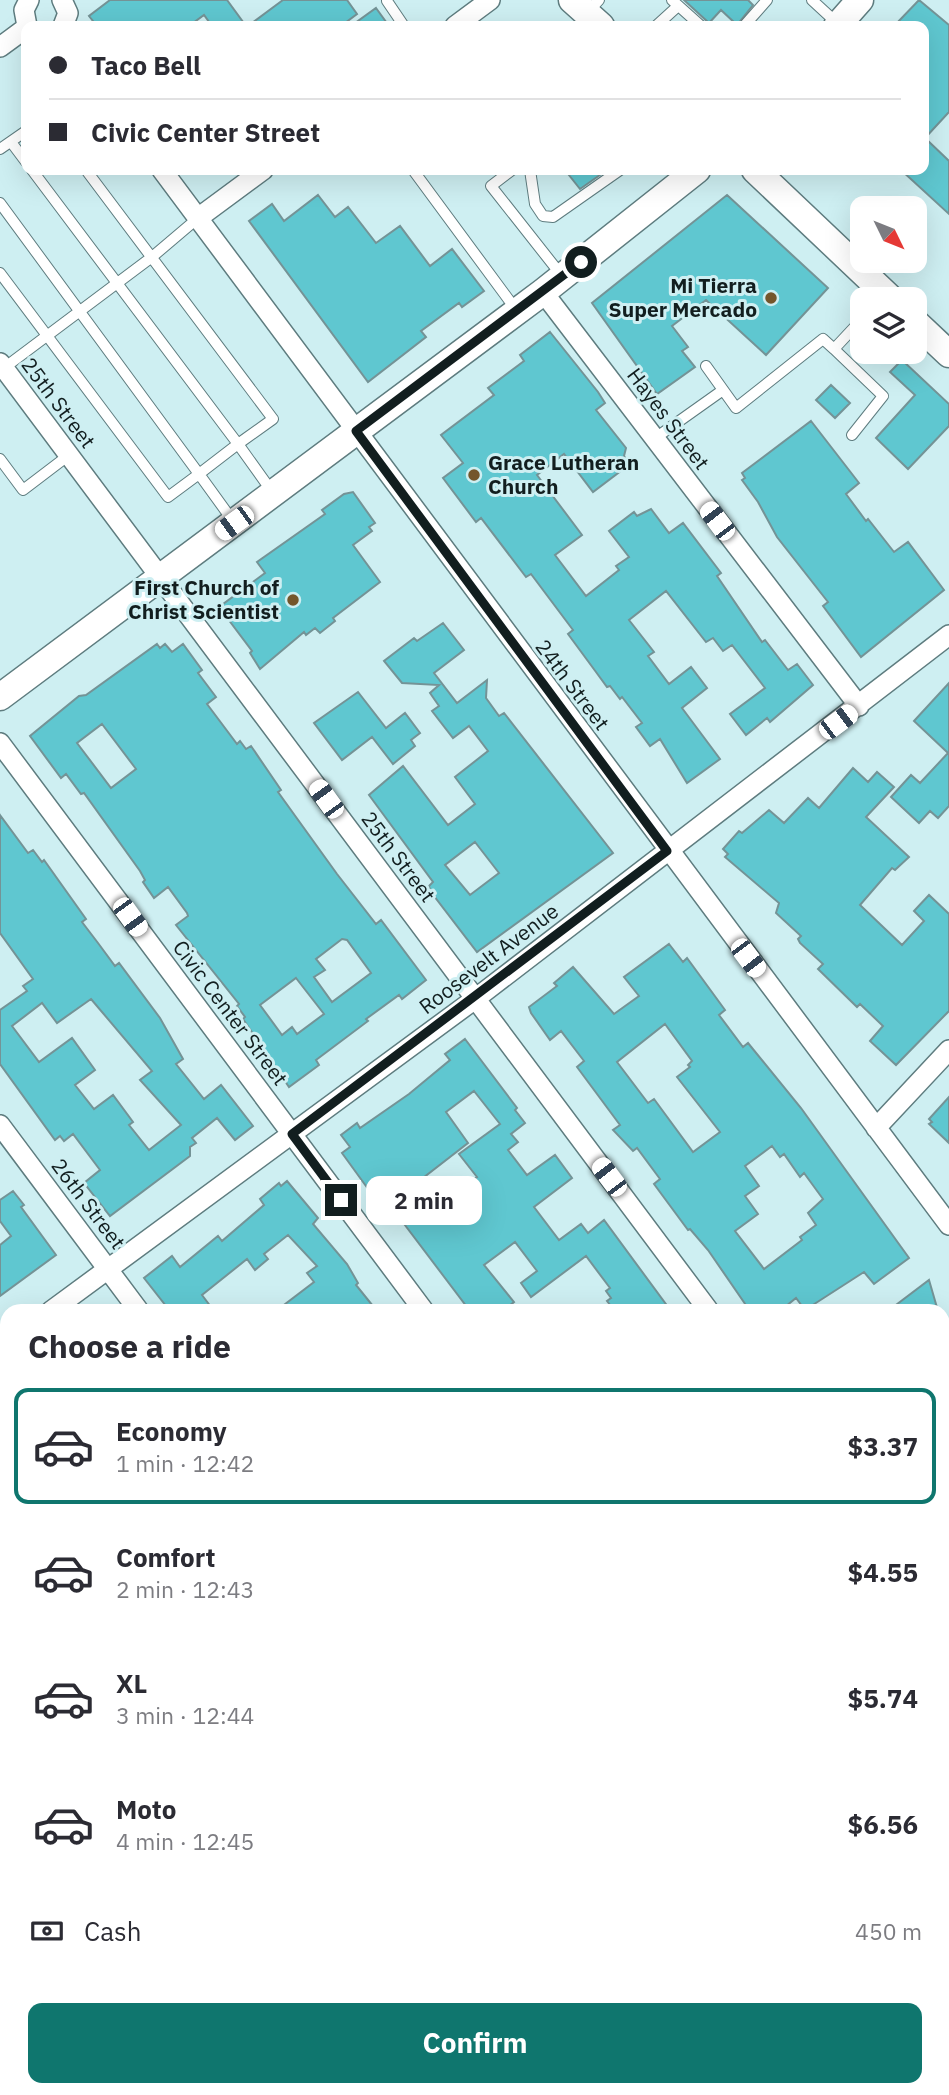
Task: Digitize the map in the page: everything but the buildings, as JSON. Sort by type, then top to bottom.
[{"type":"main road","points":[[841,21],[860,0]]},
{"type":"main road","points":[[0,697],[553,285],[690,175]]},
{"type":"main road","points":[[759,175],[876,287]]},
{"type":"main road","points":[[927,333],[949,354]]},
{"type":"street","points":[[26,21],[24,10],[29,0]]},
{"type":"street","points":[[63,0],[68,13],[66,21]]},
{"type":"street","points":[[462,21],[490,0]]},
{"type":"street","points":[[0,47],[21,31]]},
{"type":"street","name":"24th Street","points":[[168,175],[667,851],[949,1225]]},
{"type":"street","points":[[198,218],[256,175]]},
{"type":"street","name":"Hayes Street","points":[[553,285],[654,439],[859,706]]},
{"type":"street","name":"25th Street","points":[[2,366],[704,1304]]},
{"type":"street","name":"Roosevelt Avenue","points":[[60,1304],[475,999],[949,635]]},
{"type":"street","name":"Civic Center Street","points":[[0,743],[419,1304]]},
{"type":"street","points":[[876,1128],[949,1050]]},
{"type":"street","name":"26th Street","points":[[0,1125],[134,1304]]},
{"type":"lane","points":[[748,21],[767,0]]},
{"type":"lane","points":[[812,0],[833,21]]},
{"type":"lane","points":[[387,1],[401,21]]},
{"type":"lane","points":[[660,21],[675,3],[695,21]]},
{"type":"lane","points":[[0,149],[21,135]]},
{"type":"lane","points":[[11,142],[21,155]]},
{"type":"lane","points":[[36,175],[273,494]]},
{"type":"lane","points":[[0,273],[168,497],[273,419],[90,175]]},
{"type":"lane","points":[[417,175],[517,311]]},
{"type":"lane","points":[[505,175],[491,186],[553,285]]},
{"type":"lane","points":[[531,175],[535,204],[543,216],[553,217],[613,175]]},
{"type":"lane","points":[[0,203],[234,523]]},
{"type":"lane","points":[[2,366],[152,257],[198,218]]},
{"type":"lane","points":[[834,349],[850,332]]},
{"type":"lane","points":[[705,366],[736,408],[822,339],[883,396],[852,435]]},
{"type":"lane","points":[[654,439],[723,390]]},
{"type":"lane","points":[[0,459],[23,490],[69,454]]},
{"type":"place","name":"Mi Tierra Super Mercado","points":[[771,298]]},
{"type":"place","name":"Grace Lutheran Church","points":[[474,475]]},
{"type":"place","name":"First Church of Christ Scientist","points":[[293,600]]},
{"type":"route","points":[[341,1200],[292,1134],[475,999],[667,851],[356,431],[581,262]]}]
